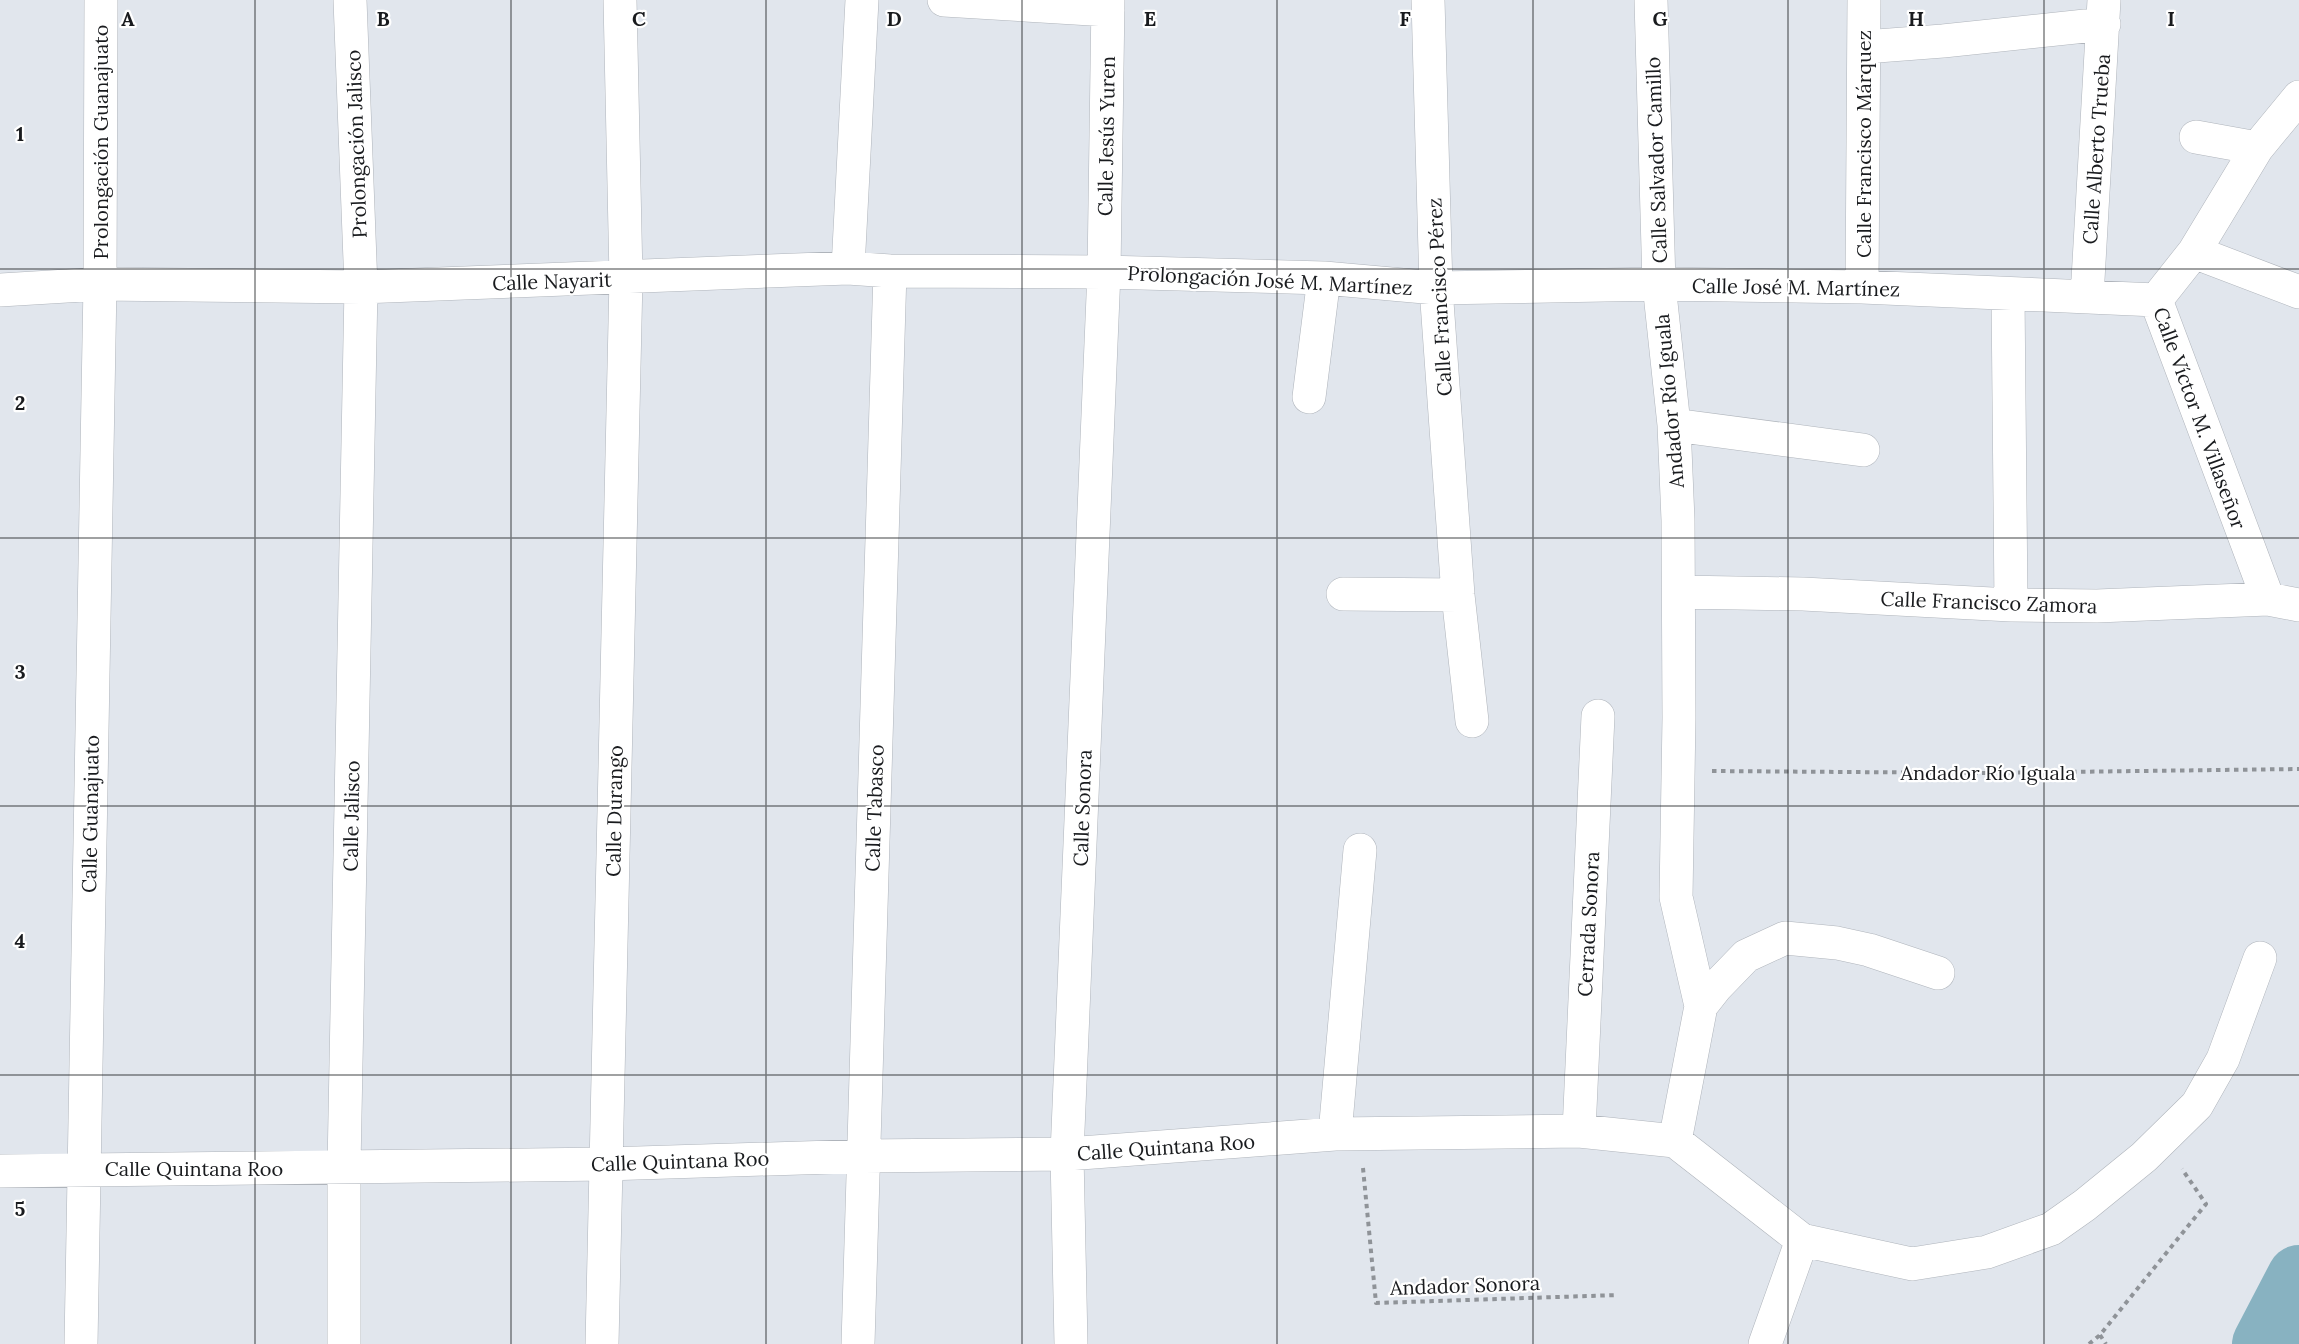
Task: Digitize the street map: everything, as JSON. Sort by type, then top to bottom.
[{"type":"street","name":"Prolongación Guanajuato","points":[[100,284],[101,0]]},
{"type":"street","name":"Prolongación Jalisco","points":[[350,0],[361,287]]},
{"type":"street","name":"Calle Durango","points":[[602,1344],[626,278],[620,0]]},
{"type":"street","points":[[848,268],[862,0]]},
{"type":"street","points":[[944,0],[1108,5]]},
{"type":"street","name":"Calle Francisco Pérez","points":[[1428,0],[1436,288],[1458,595],[1472,721]]},
{"type":"street","name":"Calle Salvador Camillo","points":[[1651,0],[1659,284]]},
{"type":"street","name":"Calle Francisco Márquez","points":[[1862,287],[1864,0]]},
{"type":"street","name":"Calle Jesús Yuren","points":[[1104,272],[1108,5]]},
{"type":"street","points":[[1864,47],[1943,41],[2104,12]]},
{"type":"street","name":"Calle Alberto Trueba","points":[[2087,297],[2104,12]]},
{"type":"street","name":"Calle Víctor M. Villaseñor","points":[[2283,602],[2156,300],[2194,252],[2257,148],[2299,97]]},
{"type":"street","points":[[2196,137],[2257,148]]},
{"type":"street","points":[[2194,252],[2299,291]]},
{"type":"street","name":"Calle Nayarit","points":[[0,290],[100,284],[361,287],[848,268],[890,272],[1104,272]]},
{"type":"street","name":"Calle Tabasco","points":[[858,1344],[890,272]]},
{"type":"street","name":"Prolongación José M. Martínez","points":[[1104,272],[1324,278],[1436,288]]},
{"type":"street","name":"Calle Sonora","points":[[1071,1344],[1067,1155],[1104,272]]},
{"type":"street","points":[[1309,397],[1324,278]]},
{"type":"street","name":"Calle Guanajuato","points":[[81,1344],[100,284]]},
{"type":"street","name":"Calle José M. Martínez","points":[[1436,288],[1659,284],[1862,287],[2156,300]]},
{"type":"street","name":"Andador Río Iguala","points":[[1659,284],[1674,425],[1679,592],[1676,897],[1701,1006],[1675,1141]]},
{"type":"street","name":"Calle Jalisco","points":[[344,1344],[344,1167],[361,287]]},
{"type":"street","points":[[2008,295],[2011,605]]},
{"type":"street","points":[[1674,425],[1863,450]]},
{"type":"street","name":"Calle Francisco Zamora","points":[[1679,592],[1803,594],[2011,605],[2097,606],[2283,602]]},
{"type":"street","points":[[1343,594],[1458,595]]},
{"type":"street","name":"Cerrada Sonora","points":[[1579,1131],[1598,716]]},
{"type":"street","points":[[1347,1134],[1360,850]]},
{"type":"street","name":"Andador Río Iguala","points":[[1701,1006],[1746,956],[1785,938],[1837,943],[1869,950],[1938,973]]},
{"type":"street","points":[[1675,1141],[1802,1240],[1912,1264],[1987,1252],[2050,1229],[2085,1205],[2144,1157],[2197,1105],[2223,1059],[2260,958]]},
{"type":"street","name":"Calle Quintana Roo","points":[[0,1171],[84,1168],[606,1164],[864,1156],[1067,1155],[1347,1134],[1579,1131],[1675,1141]]},
{"type":"street","points":[[1765,1344],[1802,1240]]},
{"type":"path","name":"Andador Río Iguala","points":[[1677,770],[1993,773],[2299,770]]},
{"type":"path","name":"Andador Sonora","points":[[1347,1134],[1376,1303],[1618,1295]]},
{"type":"path","points":[[2089,1344],[2100,1335],[2206,1204]]},
{"type":"path","points":[[2100,1335],[2106,1344]]},
{"type":"waterway","points":[[2264,1344],[2299,1277]]}]
